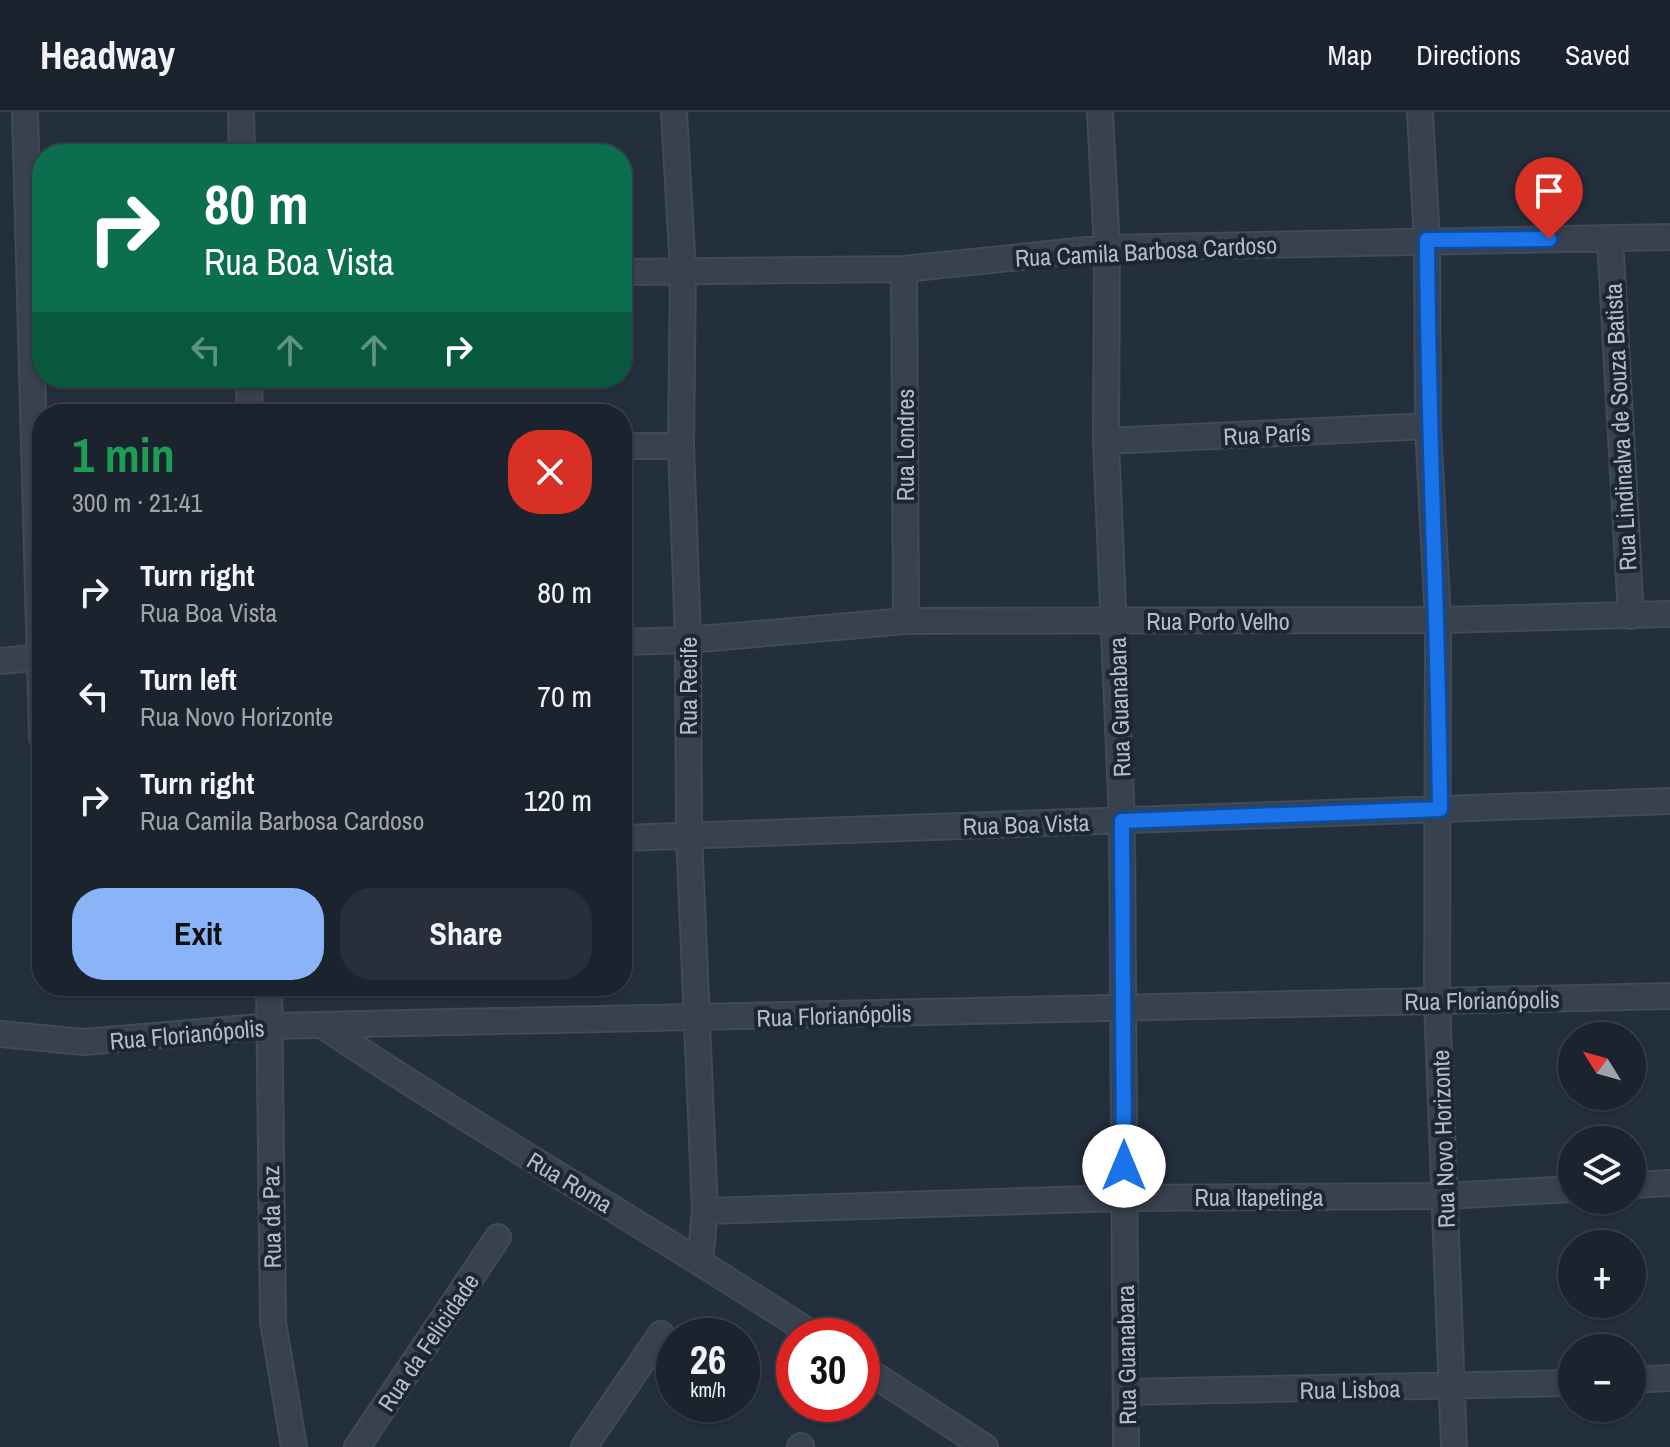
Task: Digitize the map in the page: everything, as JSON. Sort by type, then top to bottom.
[{"type":"street","points":[[25,112],[32,366]]},
{"type":"street","points":[[241,112],[242,144]]},
{"type":"street","name":"Rua Recife","points":[[674,112],[683,270],[681,446],[688,640],[689,834],[705,1211],[700,1261]]},
{"type":"street","name":"Rua Guanabara","points":[[1100,112],[1107,248],[1106,441],[1122,821],[1126,1447]]},
{"type":"street","name":"Rua Novo Horizonte","points":[[1420,112],[1427,240],[1428,426],[1438,620],[1440,809],[1437,1000],[1454,1447]]},
{"type":"street","name":"Rua Camila Barbosa Cardoso","points":[[632,272],[904,269],[1107,248],[1670,237]]},
{"type":"street","name":"Rua Lindinalva de Souza Batista","points":[[1610,238],[1631,616]]},
{"type":"street","name":"Rua Londres","points":[[904,269],[906,621]]},
{"type":"street","name":"Rua París","points":[[1106,441],[1428,426]]},
{"type":"street","points":[[632,446],[681,446]]},
{"type":"street","name":"Rua Porto Velho","points":[[632,642],[688,640],[906,621],[1438,620],[1670,614]]},
{"type":"street","points":[[0,661],[32,658]]},
{"type":"street","name":"Rua Boa Vista","points":[[632,837],[1670,801]]},
{"type":"street","name":"Rua da Paz","points":[[269,996],[273,1322],[294,1447]]},
{"type":"street","name":"Rua Florianópolis","points":[[0,1034],[84,1042],[270,1026],[1670,996]]},
{"type":"street","name":"Rua Roma","points":[[325,1027],[447,1108],[700,1261],[787,1318]]},
{"type":"street","points":[[1646,1184],[1670,1183]]},
{"type":"street","name":"Rua Itapetinga","points":[[705,1211],[1124,1198],[1446,1196],[1558,1190]]},
{"type":"street","name":"Rua da Felicidade","points":[[357,1447],[498,1237]]},
{"type":"street","points":[[584,1447],[656,1341]]},
{"type":"street","points":[[1646,1379],[1670,1378]]},
{"type":"street","points":[[880,1379],[985,1447]]},
{"type":"street","name":"Rua Lisboa","points":[[1127,1392],[1558,1384]]},
{"type":"route","points":[[1124,1166],[1122,821],[1440,809],[1438,620],[1428,426],[1427,240],[1549,239]]}]
